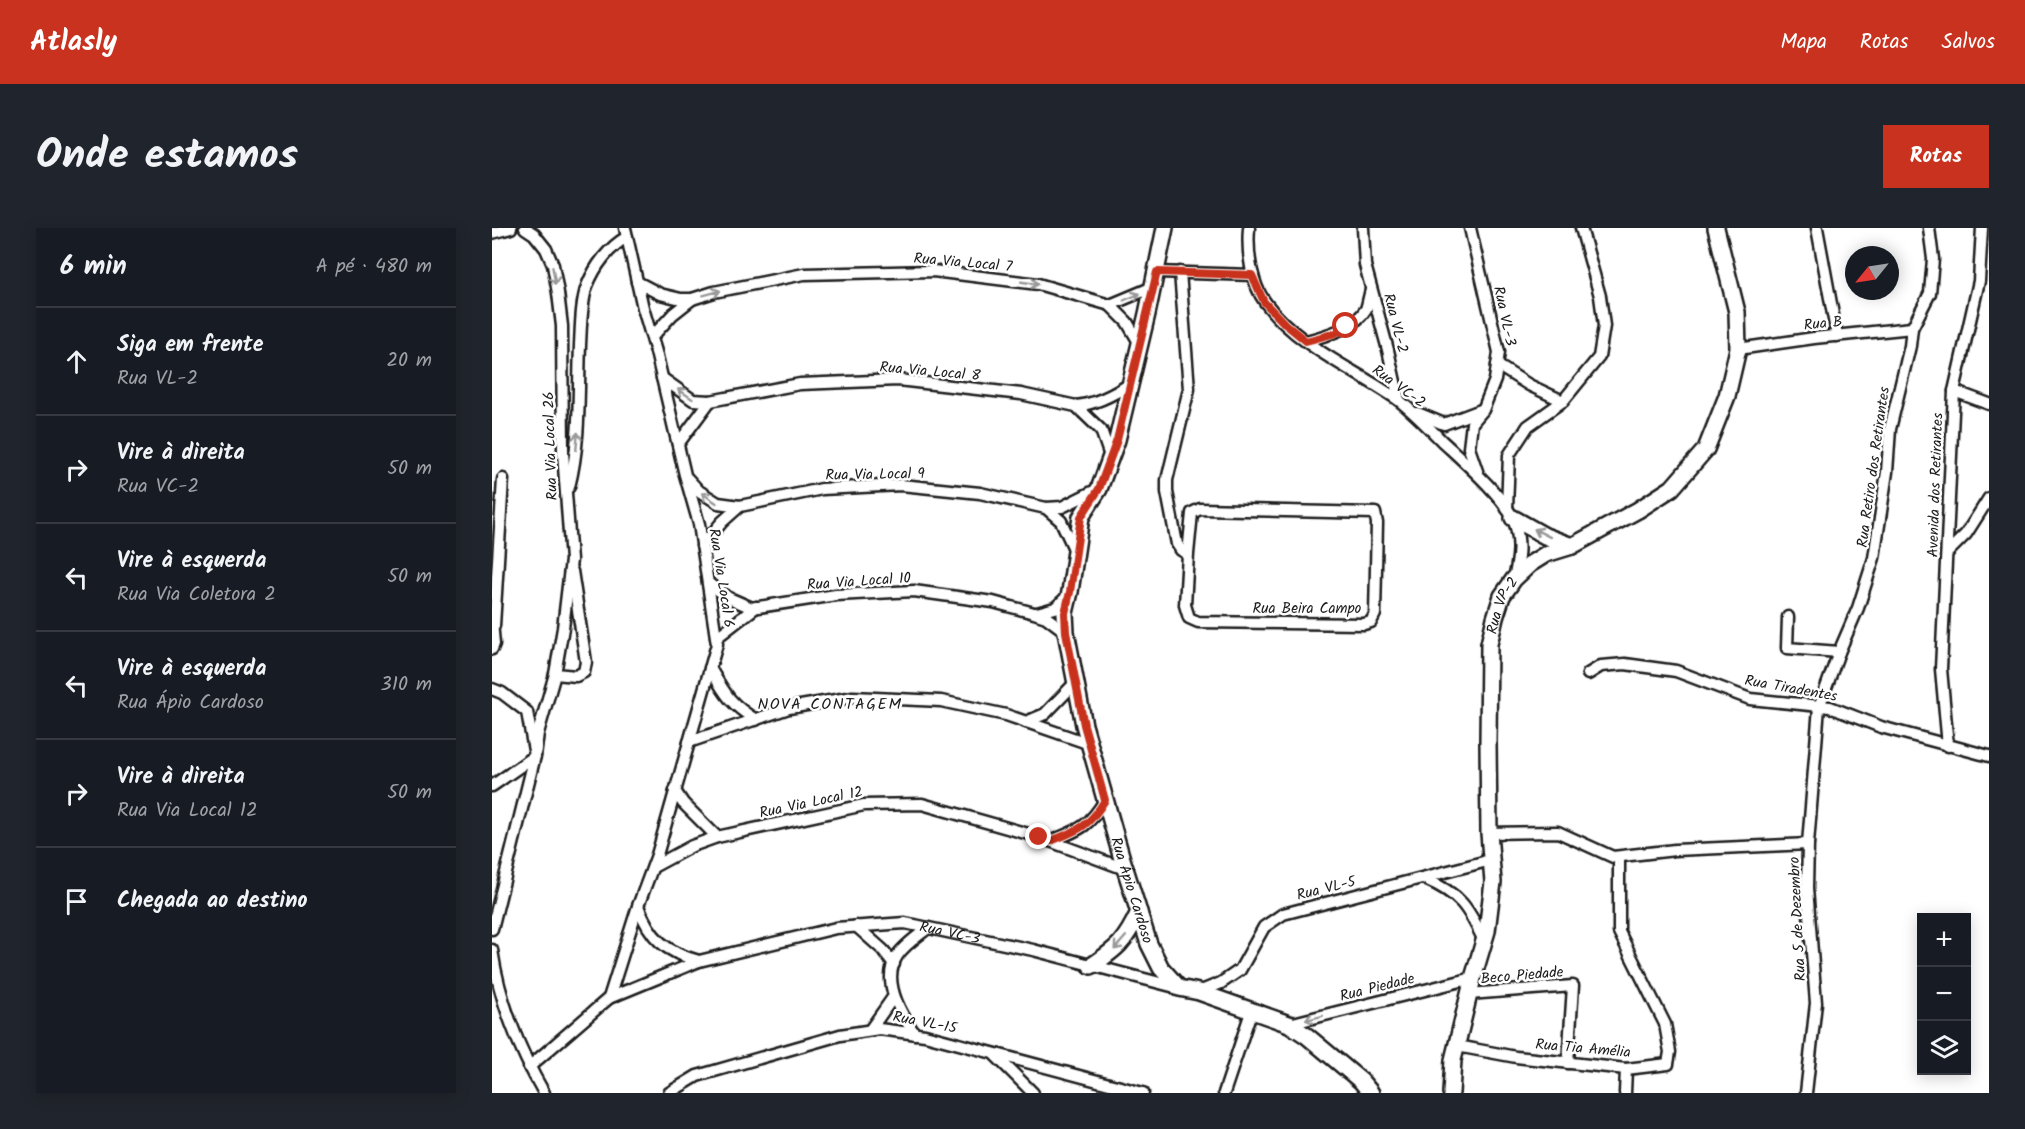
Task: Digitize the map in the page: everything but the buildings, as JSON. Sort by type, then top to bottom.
[{"type":"street","points":[[492,233],[511,228]]},
{"type":"street","name":"Rua Via Local 26","points":[[492,929],[535,756],[538,733],[555,674],[571,560],[566,499],[562,326],[558,293],[553,265],[546,249],[534,234],[525,228]]},
{"type":"street","name":"Rua Ápio Cardoso","points":[[1165,228],[1155,280],[1111,459],[1099,489],[1081,517],[1065,613],[1066,632],[1090,744],[1125,869],[1149,944],[1161,968],[1179,988]]},
{"type":"street","name":"Rua VC-2","points":[[1249,228],[1252,275],[1264,302],[1285,324],[1306,341],[1399,400],[1488,485],[1510,514],[1518,536],[1520,555],[1514,579]]},
{"type":"street","name":"Rua VL-2","points":[[1363,228],[1365,265],[1399,400]]},
{"type":"street","name":"Rua VL-3","points":[[1470,228],[1499,351],[1495,380],[1482,410],[1472,423],[1469,448],[1479,477]]},
{"type":"street","points":[[1572,546],[1545,536],[1510,514],[1509,455],[1528,426],[1563,401],[1599,357],[1604,327],[1600,296],[1581,228]]},
{"type":"street","name":"Rua VP-2","points":[[1451,1093],[1453,1060],[1487,930],[1493,882],[1489,833],[1489,644],[1495,618],[1502,596],[1514,579],[1530,564],[1546,554],[1572,546],[1638,510],[1672,488],[1706,449],[1727,396],[1738,349],[1737,312],[1716,228]]},
{"type":"street","points":[[1817,228],[1837,336]]},
{"type":"street","name":"Rua Retiro dos Retirantes","points":[[1819,707],[1858,608],[1874,558],[1887,472],[1890,429],[1910,346],[1912,328],[1930,293],[1933,259],[1929,228]]},
{"type":"street","name":"Avenida dos Retirantes","points":[[1948,746],[1941,669],[1954,391],[1984,283],[1982,228]]},
{"type":"street","points":[[566,499],[575,463],[582,320],[587,287],[600,261],[626,232]]},
{"type":"street","name":"Rua Via Local 6","points":[[609,998],[638,906],[653,867],[717,644],[699,524],[626,232]]},
{"type":"street","name":"Rua Via Local 7","points":[[637,282],[660,294],[692,299],[714,292],[804,274],[933,271],[1038,284],[1110,305]]},
{"type":"street","points":[[1180,272],[1189,389],[1167,480],[1167,492],[1177,544],[1188,554]]},
{"type":"street","points":[[1140,344],[1127,322],[1110,305],[1121,302],[1155,280],[1180,272],[1252,275]]},
{"type":"street","name":"Rua VL-2","points":[[1306,341],[1336,333],[1356,319],[1365,310],[1371,287]]},
{"type":"street","name":"Rua Via Local 7","points":[[652,338],[673,314],[692,299]]},
{"type":"street","name":"Rua B","points":[[1738,349],[1912,328]]},
{"type":"street","points":[[1497,365],[1529,385],[1563,401]]},
{"type":"street","name":"Rua Via Local 8","points":[[662,378],[693,400],[710,401],[801,384],[898,380],[1021,394],[1076,406],[1089,405],[1117,393],[1131,382]]},
{"type":"street","points":[[1954,391],[1989,404]]},
{"type":"street","points":[[678,444],[710,401]]},
{"type":"street","points":[[1076,406],[1101,430],[1111,459]]},
{"type":"street","points":[[1411,411],[1444,424],[1482,410]]},
{"type":"street","name":"Rua Via Local 9","points":[[685,475],[699,491],[718,504],[740,506],[822,489],[901,485],[980,493],[1046,508],[1062,507],[1099,489]]},
{"type":"street","points":[[492,649],[503,479]]},
{"type":"street","points":[[1947,553],[1966,534],[1989,498]]},
{"type":"street","points":[[702,546],[722,522],[740,506]]},
{"type":"street","points":[[1046,508],[1060,521],[1076,554]]},
{"type":"street","name":"Rua Beira Campo","points":[[1200,509],[1375,513],[1377,523],[1375,614],[1371,622],[1364,624],[1198,622],[1189,618],[1185,605],[1188,554],[1192,513],[1200,509]]},
{"type":"street","points":[[555,674],[576,676],[584,672],[585,662],[571,560]]},
{"type":"street","name":"Rua Via Local 10","points":[[708,583],[729,598],[752,608],[836,595],[914,591],[993,602],[1034,613],[1046,617],[1066,632]]},
{"type":"street","points":[[1034,613],[1055,608],[1064,602],[1070,592]]},
{"type":"street","name":"Rua Via Local 10","points":[[716,638],[756,607]]},
{"type":"street","points":[[1788,617],[1787,648],[1839,652]]},
{"type":"street","name":"Rua Tiradentes","points":[[1588,674],[1601,666],[1626,664],[1676,671],[1750,699],[1830,707],[1881,727],[1989,756]]},
{"type":"street","points":[[710,668],[727,698],[737,708],[756,720]]},
{"type":"street","points":[[1026,722],[1045,714],[1076,682]]},
{"type":"street","points":[[492,689],[502,693],[527,712],[535,756],[492,786]]},
{"type":"street","points":[[689,742],[789,708],[853,697],[941,701],[1006,715],[1090,744]]},
{"type":"street","name":"Rua 5 de Dezembro","points":[[1806,1093],[1816,1003],[1807,888],[1808,844],[1819,707]]},
{"type":"street","points":[[675,791],[683,803],[717,837]]},
{"type":"street","points":[[1051,841],[1077,830],[1095,817],[1105,800]]},
{"type":"street","name":"Rua Via Local 12","points":[[653,867],[692,846],[717,837],[864,805],[922,804],[1051,841],[1125,869]]},
{"type":"street","points":[[1489,833],[1558,832],[1613,858],[1675,850],[1808,844]]},
{"type":"street","name":"Rua Tia Amélia","points":[[1457,1046],[1516,1057],[1626,1069],[1668,1064],[1670,1052],[1665,1024],[1619,932],[1618,857]]},
{"type":"street","name":"Rua VL-5","points":[[1198,992],[1221,983],[1240,970],[1264,927],[1283,914],[1425,879],[1491,860]]},
{"type":"street","points":[[1425,879],[1456,896],[1473,916],[1484,941]]},
{"type":"street","points":[[638,906],[644,922],[654,937],[682,957],[699,961]]},
{"type":"street","points":[[1091,966],[1116,949],[1130,931],[1139,912]]},
{"type":"street","name":"Rua VC-3","points":[[529,1067],[609,998],[699,961],[836,928],[905,923],[1033,950],[1198,992],[1289,1024],[1361,1081],[1371,1093]]},
{"type":"street","points":[[856,926],[883,950],[894,964]]},
{"type":"street","points":[[915,1034],[903,1017],[894,996],[892,972],[897,957],[928,927]]},
{"type":"street","points":[[492,950],[500,987],[523,1054],[544,1093]]},
{"type":"street","name":"Rua Piedade","points":[[1289,1024],[1473,978]]},
{"type":"street","name":"Beco Piedade","points":[[1469,994],[1573,986],[1568,1063]]},
{"type":"street","points":[[870,1030],[894,996]]},
{"type":"street","points":[[1224,1093],[1251,1012]]},
{"type":"street","name":"Rua VL-15","points":[[669,1093],[697,1076],[840,1035],[879,1029],[915,1034],[1143,1093]]},
{"type":"street","points":[[994,1054],[1033,1093]]},
{"type":"street","points":[[1625,1093],[1626,1069]]},
{"type":"district","name":"NOVA CONTAGEM","points":[[830,703]]},
{"type":"route","points":[[1039,837],[1051,841],[1077,830],[1095,817],[1105,800],[1084,725],[1066,632],[1065,613],[1081,517],[1099,489],[1109,466],[1157,272],[1252,275],[1264,302],[1285,324],[1306,341],[1336,333],[1346,326]]}]
